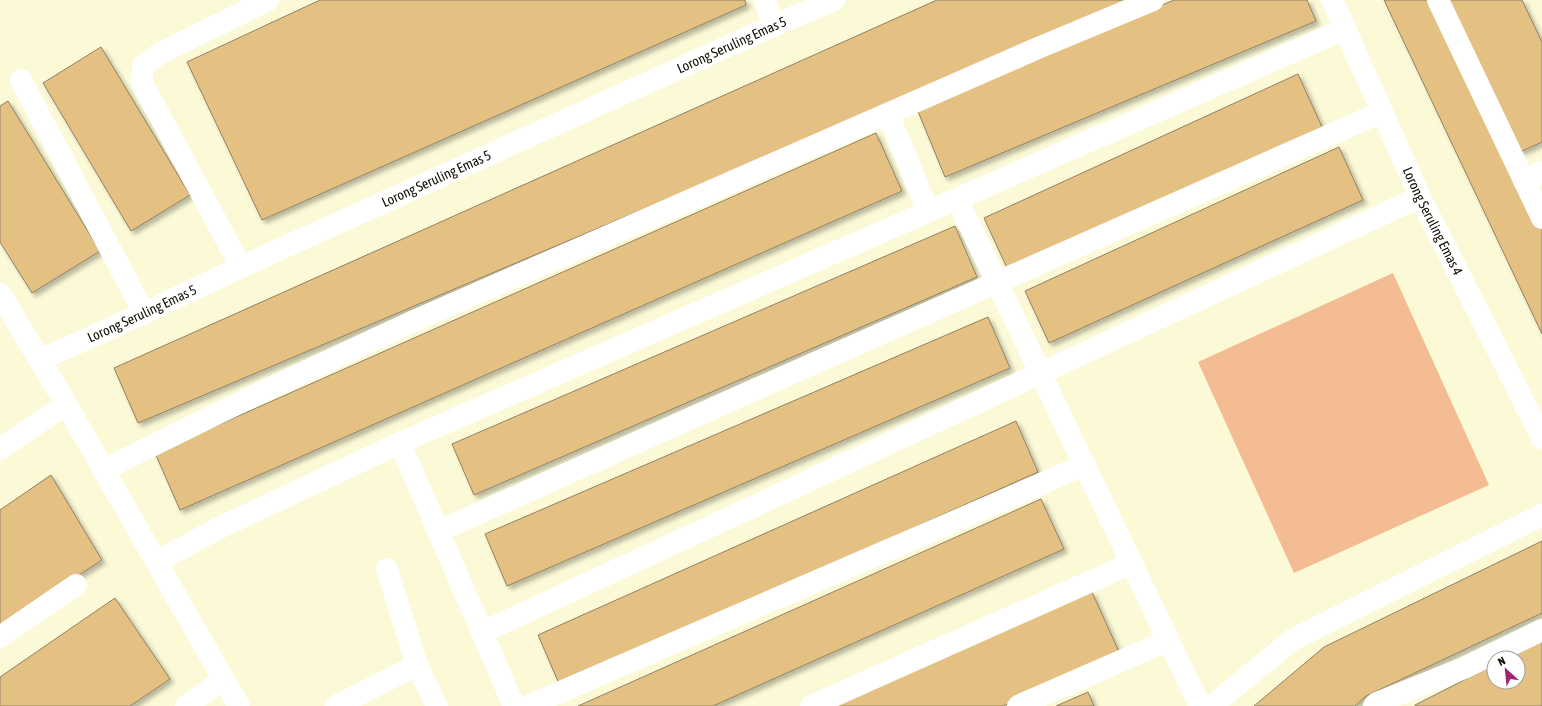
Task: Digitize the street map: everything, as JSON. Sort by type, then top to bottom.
[{"type":"street","points":[[241,267],[141,81],[143,66],[159,54],[268,0]]},
{"type":"street","points":[[765,0],[773,26]]},
{"type":"street","name":"Lorong Seruling Emas 5","points":[[40,360],[241,267],[773,26],[834,0]]},
{"type":"street","points":[[103,470],[244,401],[414,321],[1153,0]]},
{"type":"street","name":"Lorong Seruling Emas 4","points":[[1332,0],[1420,197],[1542,438]]},
{"type":"street","points":[[1438,0],[1533,177],[1542,218]]},
{"type":"street","points":[[156,562],[221,526],[400,443],[1345,29]]},
{"type":"street","points":[[21,80],[144,313]]},
{"type":"street","points":[[439,531],[1382,112]]},
{"type":"street","points":[[888,114],[928,211]]},
{"type":"street","points":[[483,632],[1420,197]]},
{"type":"street","points":[[957,199],[1200,706]]},
{"type":"street","points":[[0,294],[66,404],[239,706]]},
{"type":"street","points":[[0,449],[66,404]]},
{"type":"street","points":[[400,443],[514,706]]},
{"type":"street","points":[[528,706],[1085,465]]},
{"type":"street","points":[[1212,706],[1292,640],[1542,515]]},
{"type":"street","points":[[811,706],[1132,563]]},
{"type":"street","points":[[387,569],[417,665],[437,706]]},
{"type":"street","points":[[0,637],[76,585]]},
{"type":"street","points":[[1384,704],[1464,668],[1542,630]]},
{"type":"street","points":[[1018,706],[1169,640]]},
{"type":"street","points":[[336,706],[417,665]]},
{"type":"street","points":[[186,706],[224,679]]},
{"type":"shaded area","points":[[1393,273],[1489,485],[1294,573],[1198,362]]},
{"type":"building","points":[[320,0],[745,0],[746,5],[262,220],[187,62]]},
{"type":"building","points":[[937,0],[1137,0],[138,423],[114,368]]},
{"type":"building","points":[[1174,0],[1307,0],[1316,21],[945,177],[917,109]]},
{"type":"building","points":[[1384,0],[1437,0],[1542,222],[1542,334]]},
{"type":"building","points":[[1447,0],[1522,0],[1542,42],[1542,142],[1520,152]]},
{"type":"building","points":[[101,47],[190,195],[131,231],[43,83]]},
{"type":"building","points":[[1298,74],[1322,127],[1008,270],[984,218]]},
{"type":"building","points":[[8,101],[100,251],[32,293],[0,242],[0,106]]},
{"type":"building","points":[[876,133],[902,191],[180,510],[155,453]]},
{"type":"building","points":[[1339,147],[1363,200],[1049,343],[1025,291]]},
{"type":"building","points":[[955,226],[977,277],[474,495],[452,444]]},
{"type":"building","points":[[988,317],[1010,368],[507,586],[485,534]]},
{"type":"building","points":[[1016,421],[1038,472],[560,686],[538,635]]},
{"type":"building","points":[[51,475],[102,560],[0,626],[0,510]]},
{"type":"building","points":[[1041,499],[1064,549],[713,706],[578,706]]},
{"type":"building","points":[[1542,541],[1542,613],[1366,696],[1355,706],[1254,706],[1324,647]]},
{"type":"building","points":[[1092,592],[1120,654],[1003,706],[835,706]]},
{"type":"building","points":[[115,598],[170,679],[130,706],[0,706],[0,677]]},
{"type":"building","points":[[1542,641],[1542,706],[1415,706],[1486,669],[1486,690],[1526,690],[1526,650],[1525,650]]},
{"type":"building","points":[[1088,692],[1094,706],[1056,706]]}]
